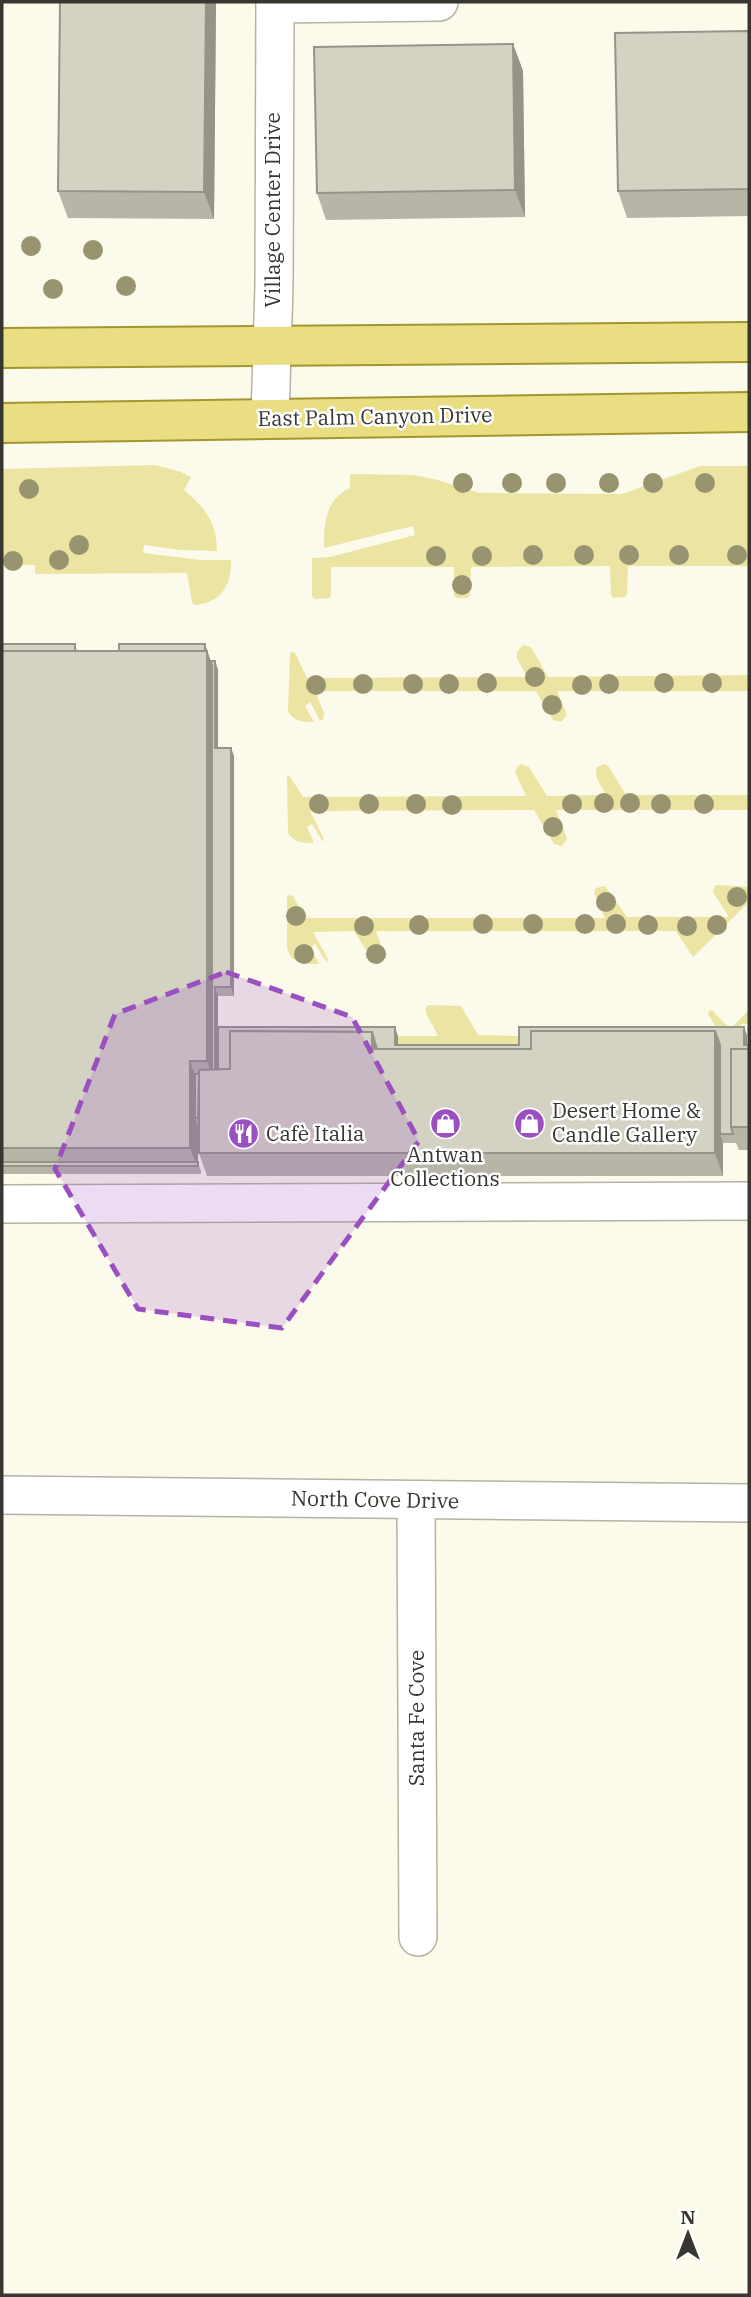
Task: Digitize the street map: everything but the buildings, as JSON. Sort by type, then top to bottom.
[{"type":"main road","points":[[2,348],[749,342]]},
{"type":"main road","name":"East Palm Canyon Drive","points":[[2,423],[749,412]]},
{"type":"street","points":[[275,3],[439,2]]},
{"type":"street","name":"Village Center Drive","points":[[270,418],[275,3]]},
{"type":"street","points":[[2,1204],[749,1202]]},
{"type":"street","name":"North Cove Drive","points":[[2,1495],[749,1503]]},
{"type":"street","name":"Santa Fe Cove","points":[[415,1500],[418,1937]]},
{"type":"highlighted area","points":[[226,972],[352,1017],[419,1141],[282,1328],[138,1309],[55,1169],[115,1014]]},
{"type":"shaded area","points":[[155,465],[191,477],[184,490],[208,516],[215,532],[217,551],[144,545],[143,553],[201,560],[231,560],[227,585],[212,601],[195,605],[192,602],[187,573],[35,574],[35,565],[2,565],[2,469]]},
{"type":"shaded area","points":[[700,466],[749,466],[749,566],[628,566],[627,594],[625,597],[613,598],[610,566],[471,567],[468,598],[456,598],[454,595],[454,567],[331,567],[331,595],[329,598],[315,599],[312,596],[312,558],[330,557],[415,535],[413,526],[324,548],[328,513],[335,499],[350,488],[350,474],[413,475],[480,493],[622,494]]},
{"type":"shaded area","points":[[523,645],[531,647],[548,677],[749,675],[749,691],[557,691],[567,715],[561,722],[553,720],[536,691],[315,691],[324,713],[323,720],[320,720],[310,702],[305,706],[314,722],[296,719],[288,711],[292,652],[307,678],[527,677],[517,658],[517,652]]},
{"type":"shaded area","points":[[521,764],[529,767],[547,796],[606,795],[596,775],[597,767],[605,764],[626,795],[749,795],[749,810],[556,810],[567,839],[562,846],[554,844],[534,810],[310,811],[323,842],[312,824],[307,827],[314,843],[296,841],[288,833],[289,775],[303,797],[526,796],[515,772]]},
{"type":"shaded area","points":[[718,885],[749,887],[749,902],[693,957],[676,931],[376,931],[385,957],[380,964],[375,964],[354,931],[313,932],[328,959],[327,963],[315,944],[311,948],[319,964],[295,960],[287,948],[289,895],[293,896],[305,918],[605,918],[594,893],[596,888],[605,886],[627,917],[729,917],[713,892]]},
{"type":"shaded area","points":[[461,1006],[478,1035],[522,1036],[522,1054],[398,1054],[398,1036],[438,1036],[426,1013],[426,1007]]},
{"type":"shaded area","points":[[710,1010],[730,1029],[749,1010],[749,1024],[742,1024],[731,1035],[721,1035],[708,1014]]},
{"type":"place","name":"Antwan Collections","points":[[445,1123]]},
{"type":"place","name":"Desert Home & Candle Gallery","points":[[529,1123]]},
{"type":"place","name":"Cafè Italia","points":[[243,1134]]}]
